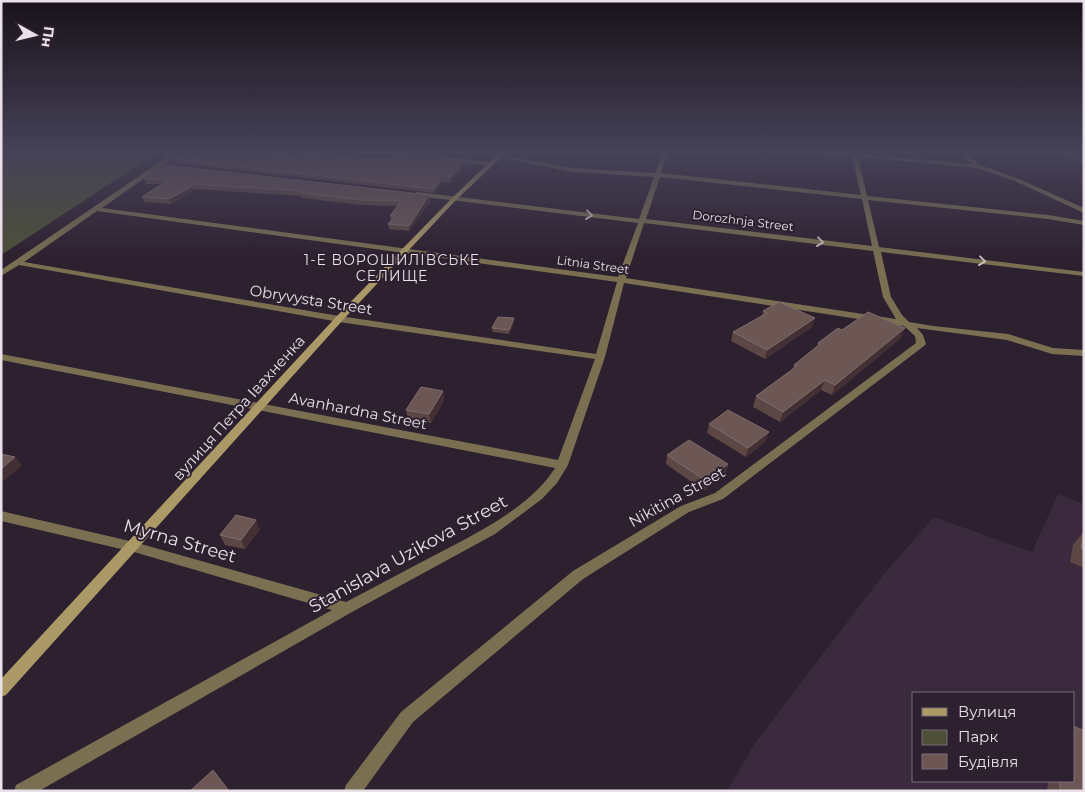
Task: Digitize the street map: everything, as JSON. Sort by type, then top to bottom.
[{"type":"street","points":[[1,274],[126,188]]},
{"type":"street","name":"вулиця Петра Івахненка","points":[[1,690],[134,547],[339,319],[466,188]]},
{"type":"street","name":"Stanislava Uzikova Street","points":[[22,791],[347,608],[490,531],[515,515],[538,496],[553,480],[562,464],[600,358],[621,280],[655,188]]},
{"type":"street","points":[[787,188],[1048,217],[1084,223]]},
{"type":"street","name":"Nikitina Street","points":[[352,791],[407,717],[578,575],[684,509],[719,496],[917,348],[922,340],[894,310],[887,297],[875,248],[864,188]]},
{"type":"street","points":[[1035,188],[1084,211]]},
{"type":"street","name":"Dorozhnja Street","points":[[405,193],[1084,274]]},
{"type":"street","name":"Litnia Street","points":[[96,208],[621,280],[1008,337],[1052,351],[1084,353]]},
{"type":"street","name":"Obryvysta Street","points":[[18,263],[339,319],[600,358]]},
{"type":"street","name":"Avanhardna Street","points":[[1,357],[260,408],[562,464]]},
{"type":"street","name":"Myrna Street","points":[[1,516],[134,547],[347,608]]},
{"type":"shaded area","points":[[1058,494],[1084,504],[1084,791],[727,791],[755,743],[883,575],[934,517],[1032,552]]},
{"type":"green space","points":[[1,188],[103,188],[1,255]]},
{"type":"building","points":[[156,188],[189,188],[169,199],[142,197]]},
{"type":"building","points":[[254,188],[367,188],[429,195],[409,226],[388,224],[395,216],[390,216],[401,201],[361,200],[301,193],[302,191]]},
{"type":"building","points":[[779,302],[815,318],[767,350],[733,332],[767,313],[763,311]]},
{"type":"building","points":[[868,312],[905,328],[835,385],[825,380],[783,412],[756,396],[797,366],[794,365],[838,328],[842,330]]},
{"type":"building","points":[[498,317],[514,318],[509,330],[492,328]]},
{"type":"building","points":[[421,387],[443,391],[429,414],[406,410]]},
{"type":"building","points":[[728,410],[769,432],[748,448],[709,424]]},
{"type":"building","points":[[689,440],[728,464],[706,481],[667,455]]},
{"type":"building","points":[[1,454],[15,457],[1,469]]},
{"type":"building","points":[[236,515],[256,520],[241,540],[220,535]]},
{"type":"building","points":[[1084,531],[1084,550],[1081,548]]},
{"type":"building","points":[[1075,726],[1084,731],[1084,791],[1060,791],[1060,782],[1075,782]]},
{"type":"building","points":[[213,770],[229,791],[190,791]]},
{"type":"district","name":"1-Е ВОРОШИЛІВСЬКЕ СЕЛИЩЕ","points":[[392,268]]}]
